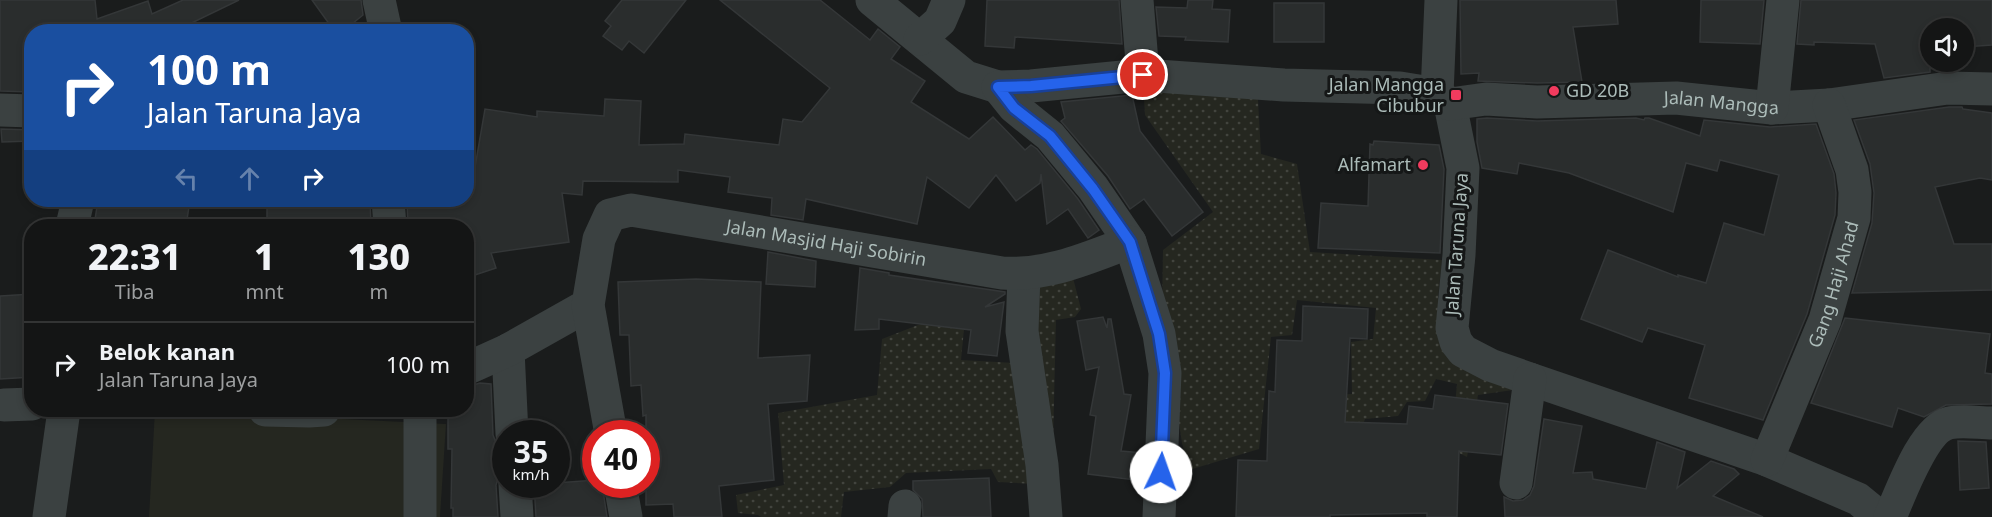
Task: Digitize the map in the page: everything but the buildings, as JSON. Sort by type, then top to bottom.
[{"type":"street","points":[[379,0],[384,24]]},
{"type":"street","points":[[872,0],[966,77],[998,87],[1143,75],[1284,85],[1400,88],[1443,99]]},
{"type":"street","points":[[920,39],[940,21],[949,0]]},
{"type":"street","points":[[1137,0],[1143,75]]},
{"type":"street","name":"Jalan Taruna Jaya","points":[[1441,0],[1443,99],[1463,168],[1459,255],[1452,328],[1456,342],[1463,351],[1530,379],[1767,460],[1857,499],[1880,517]]},
{"type":"street","points":[[1772,108],[1784,0]]},
{"type":"street","points":[[998,87],[1014,108],[1050,136],[1093,189],[1130,242],[1159,334],[1165,373],[1159,517]]},
{"type":"street","name":"Jalan Mangga","points":[[1443,99],[1537,102],[1676,98],[1772,108],[1829,105],[1948,88],[1992,89]]},
{"type":"street","name":"Gang Haji Ahad","points":[[1767,460],[1825,320],[1854,218],[1856,192],[1852,170],[1829,105]]},
{"type":"street","points":[[0,110],[24,111]]},
{"type":"street","name":"Jalan Masjid Haji Sobirin","points":[[609,420],[588,305],[599,239],[610,216],[631,210],[1002,273],[1024,274],[1074,263],[1130,242]]},
{"type":"street","points":[[1024,274],[1022,331],[1042,465],[1046,517]]},
{"type":"street","points":[[474,365],[508,350],[588,305]]},
{"type":"street","points":[[508,350],[511,420]]},
{"type":"street","points":[[1516,483],[1530,379]]},
{"type":"street","points":[[49,517],[63,417]]},
{"type":"street","points":[[420,417],[420,517]]},
{"type":"street","points":[[1890,517],[1925,443],[1938,428],[1949,423],[1992,423]]},
{"type":"street","points":[[516,498],[517,517]]},
{"type":"street","points":[[623,498],[626,517]]},
{"type":"shaded area","points":[[1143,82],[1257,82],[1261,154],[1297,164],[1310,252],[1442,260],[1438,297],[1446,331],[1513,390],[1478,395],[1467,457],[1451,449],[1457,384],[1436,379],[1425,401],[1407,402],[1398,416],[1365,419],[1353,450],[1328,395],[1352,394],[1351,342],[1373,339],[1376,308],[1297,300],[1292,335],[1271,337],[1259,449],[1189,470],[1182,443],[1162,309],[1163,250],[1213,212],[1145,115]]},
{"type":"shaded area","points":[[1071,270],[1081,309],[1075,317],[1056,320],[1052,485],[998,482],[991,469],[906,473],[890,487],[844,492],[841,517],[761,517],[738,513],[736,495],[784,485],[778,413],[877,395],[882,339],[936,318],[965,319],[961,360],[1015,363],[1032,279]]},
{"type":"shaded area","points":[[155,417],[300,417],[446,424],[440,517],[149,517]]},
{"type":"place","name":"GD 20B","points":[[1554,91]]},
{"type":"place","name":"Jalan Mangga Cibubur","points":[[1456,95]]},
{"type":"place","name":"Alfamart","points":[[1423,165]]},
{"type":"route","points":[[1143,75],[998,87],[1014,108],[1050,136],[1093,189],[1130,242],[1159,334],[1165,373],[1161,472]]}]
